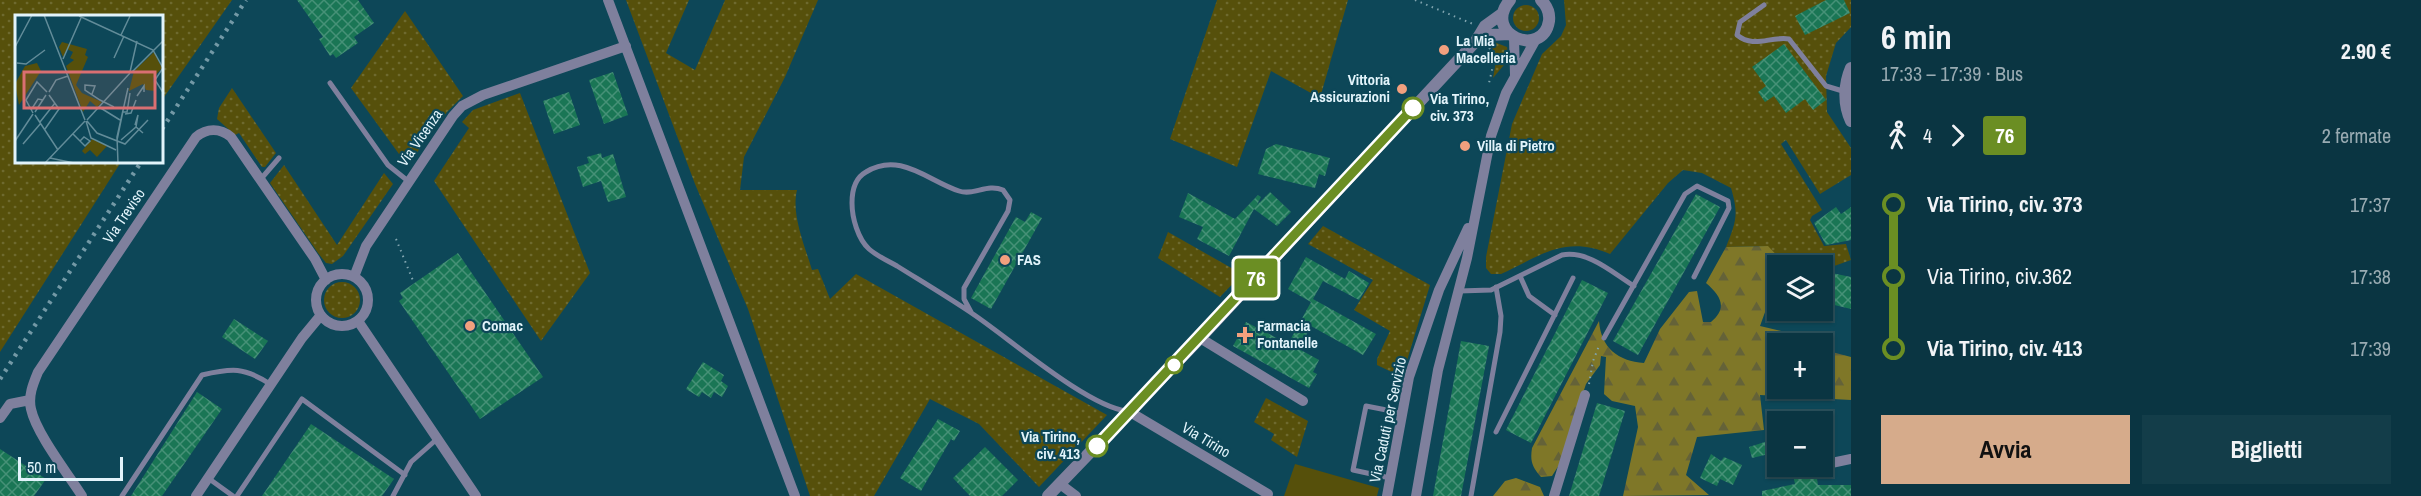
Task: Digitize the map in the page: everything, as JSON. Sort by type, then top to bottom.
[{"type":"street","points":[[608,0],[795,496]]},
{"type":"street","points":[[1506,4],[1502,21],[1512,36],[1521,41],[1536,39],[1545,31],[1549,20],[1544,1]]},
{"type":"street","points":[[1480,45],[1484,28],[1506,4]]},
{"type":"street","points":[[1048,496],[1488,36],[1512,36]]},
{"type":"street","name":"Via Caduti per Servizio","points":[[1512,36],[1515,75]]},
{"type":"street","name":"Via Caduti per Servizio","points":[[1416,496],[1438,370],[1459,291],[1498,112],[1515,75],[1525,63],[1536,39]]},
{"type":"street","name":"Via Vicenza","points":[[354,277],[366,246],[408,181],[453,116],[472,99],[626,46]]},
{"type":"street","points":[[1851,68],[1846,92],[1846,106],[1851,121]]},
{"type":"street","name":"Via Treviso","points":[[30,400],[38,372],[196,137],[213,130],[226,133],[315,259],[326,280]]},
{"type":"street","name":"Via Caduti per Servizio","points":[[1386,496],[1410,377],[1439,290],[1474,217]]},
{"type":"street","points":[[340,275],[354,277],[365,287],[368,294],[367,309],[358,321],[351,325],[334,325],[321,315],[316,301],[318,293],[326,280],[340,275]]},
{"type":"street","points":[[196,496],[302,338],[321,315]]},
{"type":"street","points":[[358,321],[476,496]]},
{"type":"street","points":[[1200,338],[1303,401]]},
{"type":"street","points":[[1554,496],[1585,395]]},
{"type":"street","points":[[0,418],[10,404],[30,400],[37,425],[82,496]]},
{"type":"street","name":"Via Tirino","points":[[1130,411],[1268,494]]},
{"type":"street","points":[[1833,463],[1851,459]]},
{"type":"street","points":[[1060,484],[1076,496]]},
{"type":"lane","points":[[1764,5],[1740,22],[1737,35],[1745,42],[1755,43],[1789,39],[1826,86],[1846,92]]},
{"type":"lane","points":[[330,83],[388,165],[408,181]]},
{"type":"lane","points":[[260,180],[279,158]]},
{"type":"lane","points":[[971,312],[964,299],[964,288],[1008,211],[1010,200],[1003,190],[988,187],[970,193],[960,192],[909,167],[895,164],[872,168],[861,175],[852,191],[852,206],[855,222],[869,249],[971,312],[1071,385],[1117,410],[1130,411]]},
{"type":"lane","points":[[1604,338],[1685,194],[1698,186],[1728,201],[1729,208],[1694,277]]},
{"type":"lane","points":[[1459,291],[1491,290],[1562,255],[1573,253],[1584,255],[1634,286]]},
{"type":"lane","points":[[1520,276],[1529,296],[1555,315]]},
{"type":"lane","points":[[1496,432],[1573,278]]},
{"type":"lane","points":[[1471,496],[1500,333],[1501,315],[1496,287]]},
{"type":"lane","points":[[122,496],[202,375],[230,369],[254,373],[271,384]]},
{"type":"lane","points":[[208,478],[235,496],[302,399],[405,475]]},
{"type":"lane","points":[[1390,478],[1353,470],[1366,406],[1402,413]]},
{"type":"lane","points":[[393,496],[411,462],[437,439]]},
{"type":"path","points":[[1415,0],[1484,28]]},
{"type":"path","points":[[1480,45],[1494,52],[1489,83]]},
{"type":"path","points":[[396,239],[414,283]]},
{"type":"path","points":[[1585,395],[1593,361],[1604,338]]},
{"type":"shaded area","points":[[0,0],[232,0],[164,97],[164,15],[15,15],[15,164],[120,164],[0,352]]},
{"type":"shaded area","points":[[626,0],[689,0],[666,53],[695,70],[725,0],[818,0],[785,77],[744,157],[740,190],[797,190],[797,220],[803,241],[812,270],[818,269],[830,299],[856,274],[1107,415],[1039,487],[979,424],[930,399],[874,496],[810,496],[748,309],[695,184]]},
{"type":"shaded area","points":[[1217,0],[1348,0],[1320,98],[1271,71],[1237,167],[1170,139]]},
{"type":"shaded area","points":[[1564,0],[1851,0],[1851,27],[1836,43],[1826,76],[1827,112],[1851,148],[1851,175],[1820,194],[1786,140],[1781,144],[1822,210],[1810,220],[1824,246],[1846,244],[1851,260],[1833,266],[1833,255],[1776,255],[1767,246],[1726,247],[1735,218],[1731,188],[1702,173],[1683,170],[1668,183],[1610,254],[1580,246],[1567,247],[1542,254],[1501,274],[1491,274],[1486,268],[1486,257],[1512,124],[1542,54],[1561,36],[1566,25]]},
{"type":"shaded area","points":[[1526,5],[1535,9],[1539,18],[1535,27],[1526,31],[1517,27],[1513,18],[1517,9]]},
{"type":"shaded area","points":[[405,11],[463,96],[447,112],[410,162],[399,154],[351,88]]},
{"type":"shaded area","points":[[1494,42],[1507,47],[1509,59],[1493,78],[1497,56],[1491,46]]},
{"type":"shaded area","points":[[232,88],[276,153],[265,167],[262,167],[239,133],[235,135],[217,119],[219,108]]},
{"type":"shaded area","points":[[520,93],[590,273],[541,341],[434,181],[469,128],[462,122],[473,110]]},
{"type":"shaded area","points":[[284,165],[337,245],[384,173],[393,184],[343,256],[332,264],[326,263],[270,183]]},
{"type":"shaded area","points":[[1323,226],[1430,285],[1402,377],[1377,365],[1377,359],[1390,331],[1354,310],[1373,280],[1308,244]]},
{"type":"shaded area","points":[[1168,232],[1242,274],[1220,297],[1158,258]]},
{"type":"shaded area","points":[[342,282],[355,287],[360,300],[355,313],[342,318],[329,313],[324,300],[329,287]]},
{"type":"shaded area","points":[[1266,398],[1308,421],[1297,457],[1271,440],[1274,434],[1254,422]]},
{"type":"shaded area","points":[[1295,464],[1379,488],[1377,496],[1284,496]]},
{"type":"green space","points":[[1768,246],[1777,255],[1767,255],[1767,307],[1760,326],[1790,333],[1767,333],[1767,395],[1760,395],[1764,430],[1697,437],[1686,475],[1709,495],[1623,496],[1638,427],[1635,406],[1612,401],[1604,394],[1606,357],[1601,356],[1600,365],[1586,384],[1559,465],[1552,476],[1541,477],[1532,464],[1532,448],[1599,321],[1603,339],[1612,351],[1626,359],[1644,363],[1660,329],[1689,292],[1697,291],[1703,322],[1711,322],[1720,312],[1719,297],[1706,283],[1726,247]]},
{"type":"green space","points":[[1833,352],[1851,357],[1851,400],[1833,399]]},
{"type":"green space","points":[[1516,478],[1540,487],[1544,496],[1493,496],[1505,481]]},
{"type":"building","points":[[297,0],[358,0],[374,23],[354,37],[358,43],[336,58],[333,54],[330,56],[319,39],[323,37]]},
{"type":"building","points":[[1826,0],[1844,0],[1850,13],[1805,35],[1795,16]]},
{"type":"building","points":[[1784,44],[1826,100],[1813,110],[1805,99],[1786,113],[1774,96],[1765,102],[1758,92],[1766,86],[1752,67]]},
{"type":"building","points":[[613,72],[628,115],[604,124],[589,80]]},
{"type":"building","points":[[569,92],[580,125],[554,134],[543,101]]},
{"type":"building","points":[[1276,144],[1330,158],[1325,176],[1319,174],[1315,188],[1258,174],[1266,149]]},
{"type":"building","points":[[601,153],[602,158],[613,154],[626,197],[608,202],[601,181],[583,187],[577,167],[589,163],[587,157]]},
{"type":"building","points":[[1270,192],[1291,212],[1277,226],[1254,209],[1229,256],[1197,239],[1203,227],[1179,217],[1188,193],[1235,219],[1258,195],[1261,197],[1257,205]]},
{"type":"building","points":[[1696,194],[1720,207],[1638,355],[1613,341]]},
{"type":"building","points":[[1836,207],[1841,214],[1851,207],[1851,240],[1826,245],[1814,223]]},
{"type":"building","name":"FAS","points":[[1031,212],[1042,218],[991,309],[971,298],[1016,217],[1025,222]]},
{"type":"building","points":[[458,253],[543,377],[480,419],[399,301],[403,298],[400,293]]},
{"type":"building","points":[[1306,257],[1345,279],[1349,271],[1369,283],[1359,300],[1323,281],[1313,299],[1376,334],[1363,355],[1311,326],[1299,349],[1319,360],[1313,372],[1317,374],[1309,388],[1233,346],[1246,322],[1288,344],[1311,302],[1288,289]]},
{"type":"building","points":[[1833,273],[1851,277],[1851,309],[1833,305]]},
{"type":"building","points":[[1582,280],[1608,293],[1531,443],[1506,430]]},
{"type":"building","points":[[234,319],[268,341],[255,359],[222,337]]},
{"type":"building","points":[[1461,341],[1489,346],[1461,496],[1433,496]]},
{"type":"building","points":[[703,362],[724,375],[721,381],[728,386],[722,397],[714,392],[711,398],[702,392],[699,397],[686,389]]},
{"type":"building","points":[[197,392],[222,409],[162,496],[131,496]]},
{"type":"building","points":[[1597,403],[1625,411],[1599,496],[1569,496]]},
{"type":"building","points":[[938,419],[960,431],[954,441],[951,439],[921,491],[900,478]]},
{"type":"building","points":[[311,424],[394,479],[382,496],[262,496]]},
{"type":"building","points":[[1767,441],[1767,454],[1752,458],[1749,447]]},
{"type":"building","points":[[985,447],[1018,480],[1002,496],[970,496],[953,478]]},
{"type":"building","points":[[0,449],[46,479],[34,496],[0,496]]},
{"type":"building","points":[[1711,454],[1721,461],[1724,457],[1742,465],[1733,485],[1720,479],[1717,486],[1700,478]]},
{"type":"building","points":[[1793,477],[1817,477],[1818,485],[1851,485],[1851,496],[1762,496],[1762,491],[1795,484]]},
{"type":"railway","points":[[164,126],[246,0]]},
{"type":"railway","points":[[0,379],[140,164]]},
{"type":"bus line","name":"76","points":[[1097,446],[1413,108]]},
{"type":"place","name":"La Mia Macelleria","points":[[1444,50]]},
{"type":"place","name":"Vittoria Assicurazioni","points":[[1402,89]]},
{"type":"place","name":"Via Tirino, civ. 373","points":[[1413,108]]},
{"type":"place","name":"Villa di Pietro","points":[[1465,146]]},
{"type":"place","name":"FAS","points":[[1005,260]]},
{"type":"place","name":"Comac","points":[[470,326]]},
{"type":"place","name":"Farmacia Fontanelle","points":[[1245,335]]},
{"type":"place","name":"Via Tirino, civ. 413","points":[[1097,446]]}]
